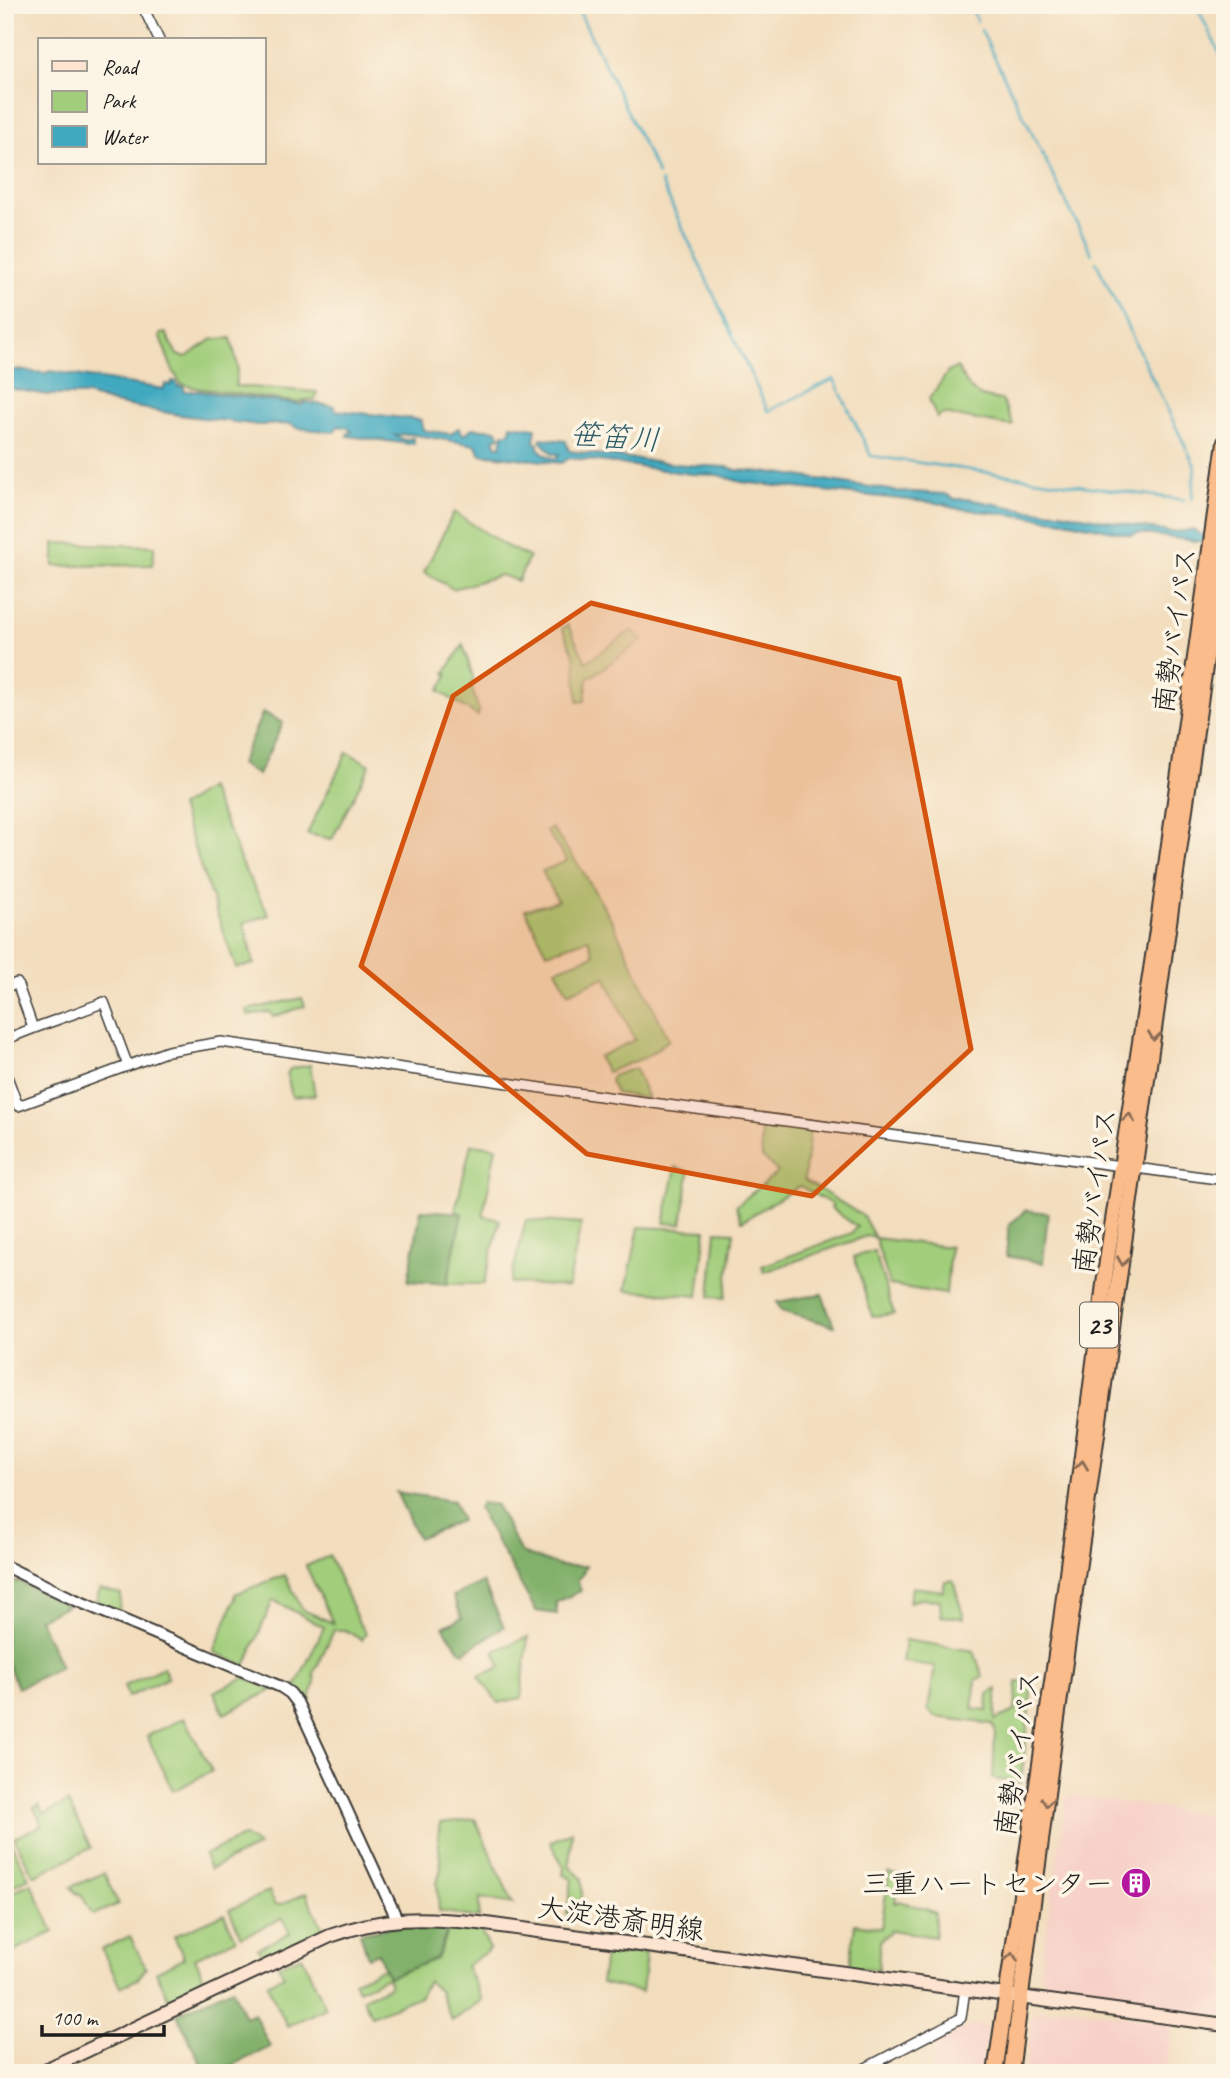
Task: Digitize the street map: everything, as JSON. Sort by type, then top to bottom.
[{"type":"highway","name":"南勢バイパス","points":[[995,2073],[1129,1167],[1211,579],[1225,442]]},
{"type":"highway","name":"南勢バイパス","points":[[1211,579],[1225,525]]},
{"type":"highway","name":"南勢バイパス","points":[[1012,2073],[1129,1167]]},
{"type":"main road","name":"大淀港斎明線","points":[[39,2073],[330,1936],[397,1919],[426,1918],[479,1923],[1225,2025]]},
{"type":"street","points":[[142,5],[158,38]]},
{"type":"street","points":[[5,987],[18,983],[33,1028]]},
{"type":"street","points":[[5,1040],[104,1002],[128,1066]]},
{"type":"street","points":[[5,1071],[18,1106],[168,1051],[221,1042],[1225,1180]]},
{"type":"street","points":[[5,1566],[71,1598],[290,1693],[297,1702],[397,1919]]},
{"type":"street","points":[[856,2073],[961,2018],[965,1989]]},
{"type":"highlighted area","points":[[591,603],[899,679],[971,1049],[812,1196],[587,1154],[361,966],[453,696]]},
{"type":"shaded area","points":[[1070,1795],[1225,1817],[1225,2018],[1169,2010],[1152,2004],[1066,1993],[1056,1984],[1047,1984],[1039,1977],[1067,1797]]},
{"type":"shaded area","points":[[1064,2007],[1173,2024],[1166,2073],[1025,2073],[1032,2016],[1038,2011],[1051,2012]]},
{"type":"shaded area","points":[[982,2023],[987,2033],[981,2073],[931,2073],[938,2036],[960,2026],[962,2029]]},
{"type":"green space","points":[[166,333],[177,355],[186,357],[213,339],[231,338],[238,367],[235,386],[317,392],[315,400],[302,400],[301,403],[181,384],[160,337],[160,334]]},
{"type":"green space","points":[[957,367],[965,382],[979,395],[1002,400],[1012,426],[943,414],[937,418],[929,399],[948,372]]},
{"type":"green space","points":[[454,512],[504,545],[529,557],[518,581],[501,575],[453,589],[424,572]]},
{"type":"green space","points":[[54,543],[155,546],[152,565],[54,566]]},
{"type":"green space","points":[[568,625],[586,662],[632,630],[643,640],[588,679],[585,701],[578,702],[575,657],[562,628]]},
{"type":"green space","points":[[463,645],[473,677],[472,689],[478,716],[439,691],[448,675],[445,673]]},
{"type":"green space","points":[[263,712],[283,723],[258,775],[240,764]]},
{"type":"green space","points":[[347,752],[370,765],[332,839],[307,834]]},
{"type":"green space","points":[[209,788],[241,863],[269,915],[244,923],[254,964],[236,968],[180,807]]},
{"type":"green space","points":[[552,828],[582,870],[612,921],[669,1040],[646,1057],[607,1072],[598,1057],[635,1040],[605,977],[568,993],[556,969],[594,955],[588,939],[547,953],[525,910],[558,901],[542,871],[567,861],[546,831]]},
{"type":"green space","points":[[302,998],[305,1006],[273,1017],[270,1012],[248,1015],[247,1010]]},
{"type":"green space","points":[[310,1065],[315,1095],[292,1097],[287,1074],[290,1069]]},
{"type":"green space","points":[[635,1068],[648,1099],[616,1093],[610,1081],[612,1076]]},
{"type":"green space","points":[[760,1121],[810,1129],[804,1180],[863,1216],[875,1238],[867,1236],[764,1272],[762,1266],[852,1233],[857,1227],[831,1208],[833,1205],[800,1186],[742,1221],[736,1206],[778,1172],[762,1157]]},
{"type":"green space","points":[[471,1144],[496,1147],[483,1216],[500,1220],[484,1284],[447,1284],[462,1213],[455,1212]]},
{"type":"green space","points":[[676,1167],[689,1172],[682,1224],[664,1223]]},
{"type":"green space","points":[[421,1210],[462,1213],[447,1284],[408,1281]]},
{"type":"green space","points":[[1026,1210],[1048,1213],[1043,1263],[1006,1256],[1009,1225]]},
{"type":"green space","points":[[526,1220],[581,1224],[568,1287],[510,1283]]},
{"type":"green space","points":[[639,1227],[706,1230],[698,1296],[626,1290]]},
{"type":"green space","points":[[716,1231],[734,1232],[725,1298],[710,1297]]},
{"type":"green space","points":[[875,1238],[950,1247],[946,1294],[890,1285]]},
{"type":"green space","points":[[874,1251],[894,1314],[872,1316],[854,1257]]},
{"type":"green space","points":[[822,1294],[834,1326],[781,1311],[777,1302]]},
{"type":"green space","points":[[396,1492],[453,1501],[461,1521],[418,1538]]},
{"type":"green space","points":[[481,1503],[496,1505],[521,1553],[560,1566],[586,1566],[577,1580],[581,1591],[556,1602],[557,1614],[536,1611],[478,1509]]},
{"type":"green space","points":[[329,1556],[366,1633],[362,1640],[345,1630],[334,1630],[314,1673],[315,1683],[310,1699],[294,1690],[324,1627],[273,1600],[245,1666],[214,1652],[235,1594],[285,1575],[303,1610],[333,1623],[306,1566]]},
{"type":"green space","points":[[953,1580],[964,1618],[941,1616],[940,1600],[920,1599],[909,1602],[912,1587],[943,1591],[945,1581]]},
{"type":"green space","points":[[18,1581],[68,1605],[39,1619],[61,1667],[18,1688],[5,1659],[5,1586]]},
{"type":"green space","points":[[483,1582],[504,1627],[464,1652],[443,1627],[462,1618],[453,1596]]},
{"type":"green space","points":[[100,1589],[121,1594],[119,1611],[113,1612],[95,1604]]},
{"type":"green space","points":[[528,1637],[521,1698],[498,1703],[479,1676],[501,1667],[494,1651]]},
{"type":"green space","points":[[905,1640],[974,1651],[983,1677],[976,1680],[972,1709],[987,1711],[988,1694],[997,1689],[995,1720],[1015,1711],[1017,1682],[1032,1684],[1021,1783],[993,1779],[995,1730],[992,1724],[935,1717],[928,1710],[935,1666],[902,1662]]},
{"type":"green space","points":[[163,1667],[168,1678],[128,1697],[124,1686]]},
{"type":"green space","points":[[245,1677],[273,1690],[224,1714],[214,1692]]},
{"type":"green space","points":[[184,1718],[212,1771],[173,1791],[147,1736]]},
{"type":"green space","points":[[68,1802],[91,1848],[36,1875],[33,1874],[14,1838],[42,1825],[34,1808],[39,1805],[44,1814]]},
{"type":"green space","points":[[475,1819],[513,1904],[480,1898],[479,1918],[439,1911],[437,1883],[441,1868],[438,1837],[440,1823]]},
{"type":"green space","points":[[572,1831],[569,1865],[582,1879],[582,1916],[567,1914],[572,1878],[563,1875],[564,1867],[550,1842]]},
{"type":"green space","points":[[6,1833],[29,1878],[6,1889],[5,1887]]},
{"type":"green space","points":[[244,1836],[259,1846],[210,1869],[204,1855]]},
{"type":"green space","points":[[104,1873],[118,1904],[93,1915],[82,1896],[71,1887]]},
{"type":"green space","points":[[889,1873],[899,1875],[895,1903],[900,1901],[935,1913],[935,1937],[891,1930],[880,1941],[878,1970],[850,1966],[855,1924],[881,1928]]},
{"type":"green space","points":[[31,1883],[54,1932],[5,1955],[5,1895]]},
{"type":"green space","points":[[269,1891],[275,1904],[280,1905],[306,1893],[325,1933],[265,1960],[258,1948],[290,1933],[283,1918],[242,1937],[229,1910]]},
{"type":"green space","points":[[224,1914],[236,1939],[195,1958],[208,1987],[171,2004],[156,1972],[184,1958],[174,1936]]},
{"type":"green space","points":[[392,1927],[449,1927],[436,1959],[388,1977],[378,1953],[368,1957],[360,1933]]},
{"type":"green space","points":[[449,1927],[480,1930],[490,1949],[466,1966],[482,2000],[452,2021],[439,1991],[428,1981],[420,1996],[371,2016],[363,1998],[390,1986],[387,1977],[358,1990],[354,1981],[384,1968],[388,1977],[436,1959]]},
{"type":"green space","points":[[130,1936],[146,1968],[138,1979],[120,1987],[102,1949]]},
{"type":"green space","points":[[606,1947],[646,1953],[642,1992],[601,1983]]},
{"type":"green space","points":[[302,1956],[326,2008],[287,2026],[267,1984],[284,1976],[278,1966]]},
{"type":"green space","points":[[232,1988],[245,2017],[254,2013],[270,2047],[216,2073],[205,2073],[177,2014]]},
{"type":"water","points":[[5,369],[45,373],[51,371],[164,389],[165,384],[171,385],[172,381],[177,382],[177,386],[184,387],[184,391],[303,405],[304,402],[334,406],[335,410],[421,420],[423,430],[451,434],[458,428],[462,434],[472,428],[497,430],[500,437],[494,439],[497,446],[501,446],[503,433],[510,433],[511,425],[536,428],[534,442],[544,454],[556,459],[559,454],[553,454],[540,441],[541,438],[566,441],[569,451],[779,473],[897,491],[945,494],[955,499],[1027,510],[1061,512],[1169,532],[1193,530],[1200,534],[1225,538],[1225,545],[1137,533],[1131,535],[1065,521],[953,508],[945,504],[741,482],[718,475],[570,458],[561,463],[480,454],[476,445],[410,434],[395,435],[404,440],[413,438],[414,443],[409,444],[347,436],[352,432],[348,428],[338,426],[334,432],[297,428],[291,424],[258,425],[179,415],[113,403],[87,395],[48,395],[5,388]]},
{"type":"waterway","points":[[576,5],[658,175]]},
{"type":"waterway","points":[[970,5],[977,21]]},
{"type":"waterway","points":[[1196,5],[1225,64]]},
{"type":"waterway","points":[[981,30],[1092,254]]},
{"type":"waterway","points":[[661,182],[768,411],[834,379],[871,456],[1184,500]]},
{"type":"waterway","points":[[1096,262],[1195,466],[1192,500]]},
{"type":"place","name":"三重ハートセンター","points":[[1136,1883]]},
{"type":"water label","name":"笹笛川","points":[[615,437]]}]
